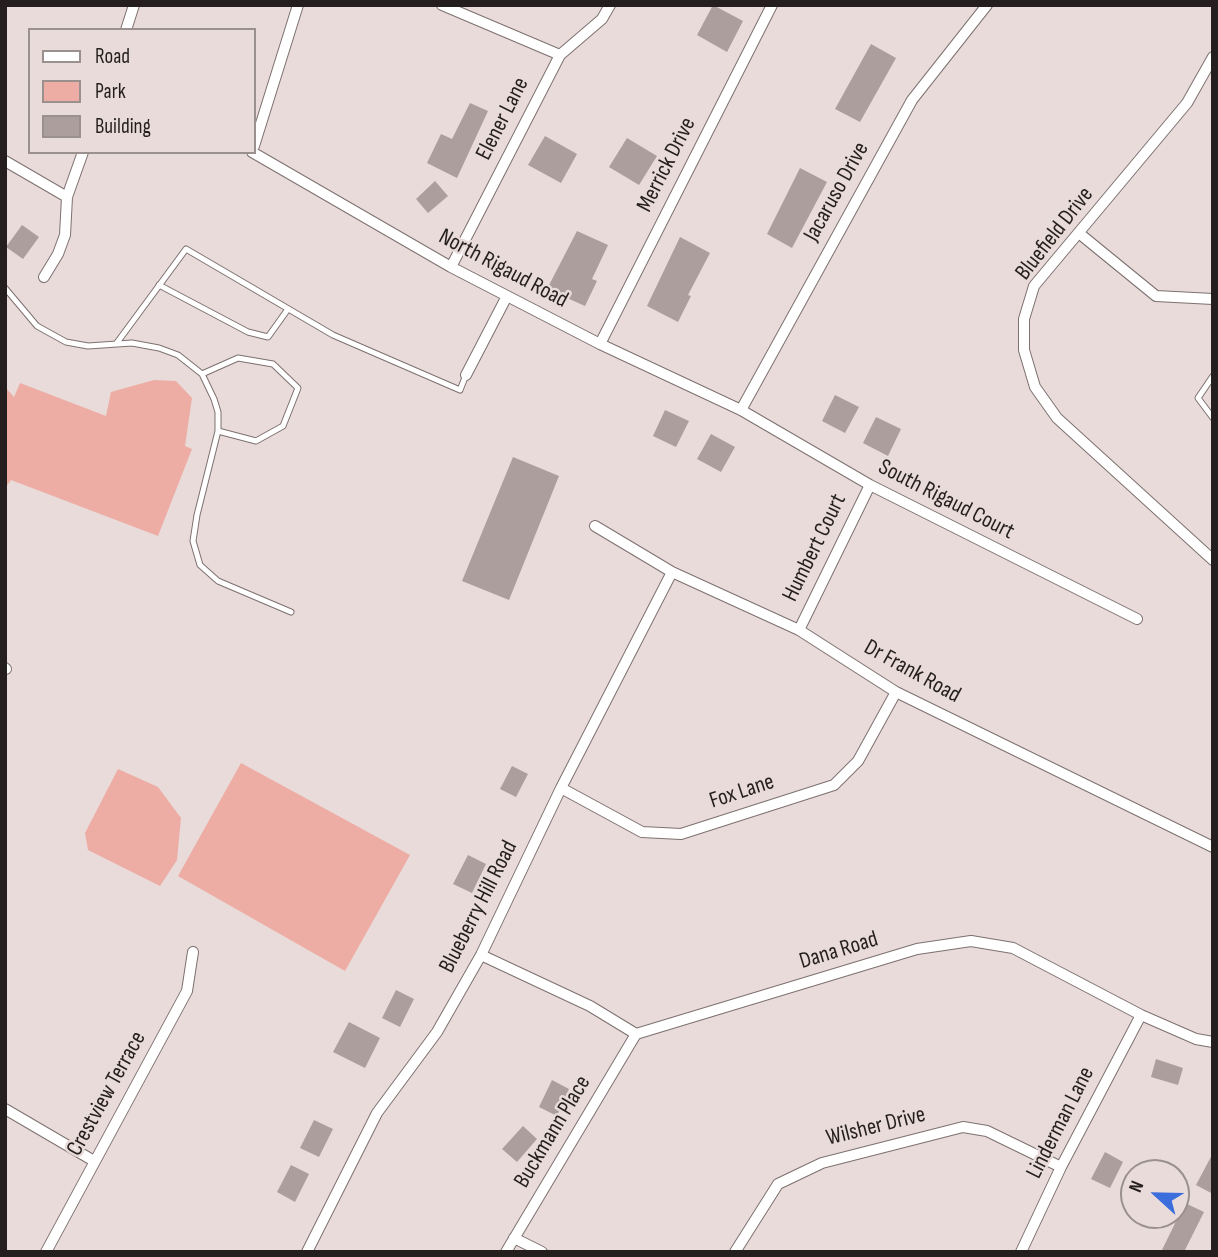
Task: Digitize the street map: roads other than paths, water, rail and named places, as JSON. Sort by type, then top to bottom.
[{"type":"street","points":[[127,28],[134,5]]},
{"type":"street","points":[[256,140],[298,5]]},
{"type":"street","points":[[442,5],[559,55]]},
{"type":"street","name":"Elener Lane","points":[[451,267],[559,55],[602,19],[610,5]]},
{"type":"street","name":"Merrick Drive","points":[[600,344],[772,5]]},
{"type":"street","name":"Jacaruso Drive","points":[[741,410],[912,100],[986,5]]},
{"type":"street","name":"Bluefield Drive","points":[[1213,57],[1187,103],[1034,286],[1024,320],[1024,351],[1035,387],[1058,418],[1213,560]]},
{"type":"street","points":[[44,277],[58,254],[65,235],[67,197],[82,154]]},
{"type":"street","name":"North Rigaud Road","points":[[255,154],[451,267],[600,344],[741,410]]},
{"type":"street","points":[[5,161],[67,197]]},
{"type":"street","points":[[1080,234],[1156,296],[1213,299]]},
{"type":"street","points":[[466,375],[507,296]]},
{"type":"street","name":"South Rigaud Court","points":[[741,410],[870,485],[1137,619]]},
{"type":"street","name":"Humbert Court","points":[[799,631],[870,485]]},
{"type":"street","name":"Dr Frank Road","points":[[595,526],[672,572],[799,631],[896,692],[1213,847]]},
{"type":"street","name":"Blueberry Hill Road","points":[[307,1252],[377,1113],[437,1032],[481,955],[561,788],[672,572]]},
{"type":"street","name":"Fox Lane","points":[[561,788],[642,832],[681,834],[834,785],[858,761],[896,692]]},
{"type":"street","name":"Dana Road","points":[[636,1034],[917,949],[971,941],[1013,948],[1141,1015],[1196,1039],[1213,1042]]},
{"type":"street","name":"Crestview Terrace","points":[[46,1252],[187,991],[193,952]]},
{"type":"street","points":[[481,955],[590,1006],[636,1034]]},
{"type":"street","name":"Linderman Lane","points":[[1021,1252],[1061,1167],[1141,1015]]},
{"type":"street","name":"Buckmann Place","points":[[506,1252],[636,1034]]},
{"type":"street","points":[[5,1109],[94,1161]]},
{"type":"street","name":"Wilsher Drive","points":[[735,1252],[778,1184],[822,1163],[964,1127],[987,1131],[1061,1167]]},
{"type":"street","points":[[514,1238],[542,1252]]},
{"type":"lane","points":[[116,344],[186,249],[333,335],[460,390],[466,375]]},
{"type":"lane","points":[[159,285],[248,332],[268,337],[288,309]]},
{"type":"lane","points":[[5,288],[37,326],[66,342],[89,346],[132,343],[159,348],[178,355],[202,374],[218,412],[218,431],[193,541],[200,565],[218,581],[291,612]]},
{"type":"lane","points":[[202,374],[238,358],[273,364],[298,388],[283,426],[256,440],[218,431]]},
{"type":"lane","points":[[1213,376],[1198,398],[1213,418]]}]
